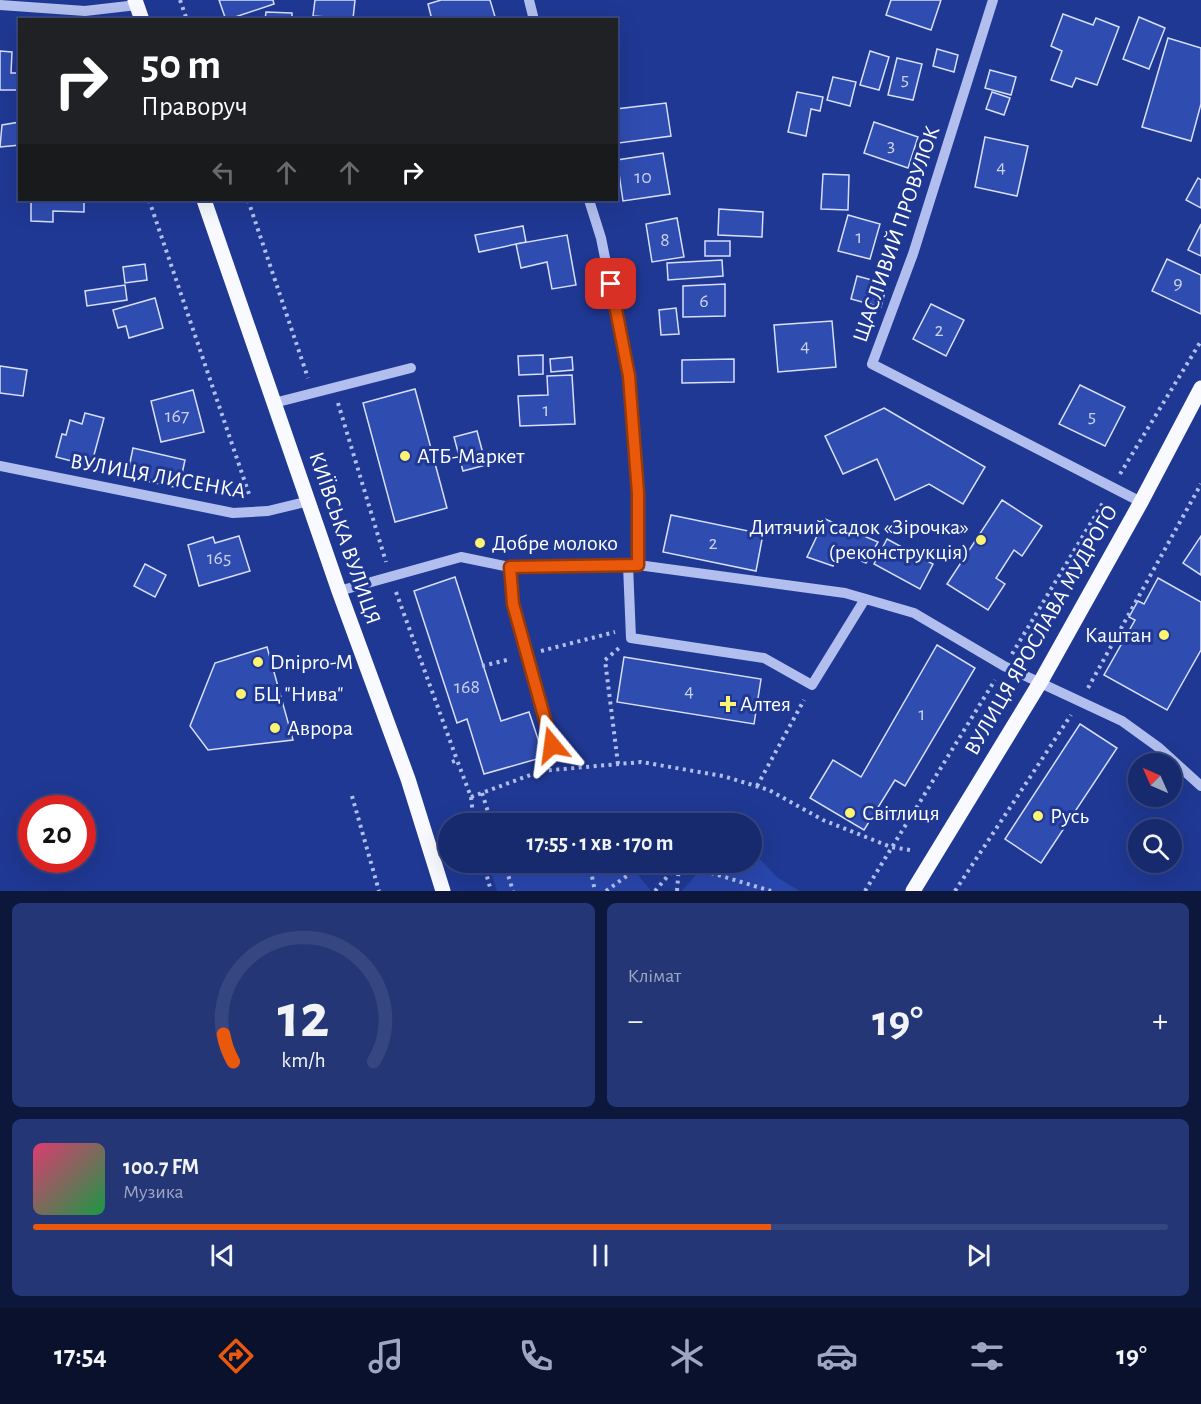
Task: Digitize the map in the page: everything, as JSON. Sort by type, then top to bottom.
[{"type":"main road","name":"КИЇВСЬКА ВУЛИЦЯ","points":[[204,201],[339,591],[408,779],[443,891]]},
{"type":"main road","name":"ВУЛИЦЯ ЯРОСЛАВА МУДРОГО","points":[[913,891],[1041,681],[1141,502],[1201,388]]},
{"type":"street","points":[[529,0],[534,18]]},
{"type":"street","name":"ЩАСЛИВИЙ ПРОВУЛОК","points":[[993,0],[913,254],[872,364],[1141,502]]},
{"type":"street","points":[[0,4],[85,11],[138,8]]},
{"type":"street","points":[[590,201],[602,238],[629,376],[638,493],[631,633],[764,658],[812,685],[865,599]]},
{"type":"street","points":[[274,403],[411,368]]},
{"type":"street","name":"ВУЛИЦЯ ЛИСЕНКА","points":[[0,466],[233,513],[268,512],[309,501]]},
{"type":"street","points":[[339,591],[461,557],[510,567],[633,565],[845,593],[914,613],[1004,666],[1041,681],[1122,721],[1158,747],[1198,785],[1201,793]]},
{"type":"street","points":[[510,567],[513,604],[552,745]]},
{"type":"path","points":[[180,0],[186,18]]},
{"type":"path","points":[[149,201],[251,499]]},
{"type":"path","points":[[248,201],[313,393]]},
{"type":"path","points":[[865,891],[1201,341]]},
{"type":"path","points":[[482,666],[631,633]]},
{"type":"path","points":[[618,764],[605,660],[631,633]]},
{"type":"path","points":[[757,786],[812,685]]},
{"type":"path","points":[[452,762],[457,760],[471,797],[473,813]]},
{"type":"path","points":[[471,797],[541,771],[641,762],[723,776],[757,786],[769,790],[823,820],[891,847],[910,850]]},
{"type":"path","points":[[482,793],[488,813]]},
{"type":"path","points":[[352,796],[379,891]]},
{"type":"path","points":[[486,873],[491,891]]},
{"type":"path","points":[[507,873],[513,891]]},
{"type":"path","points":[[591,873],[595,891]]},
{"type":"path","points":[[606,891],[631,873]]},
{"type":"path","points":[[655,891],[669,873]]},
{"type":"path","points":[[677,873],[677,891]]},
{"type":"path","points":[[711,873],[771,891]]},
{"type":"shaded area","points":[[762,861],[778,878],[800,891],[682,891],[697,873],[762,873]]},
{"type":"shaded area","points":[[491,873],[637,873],[651,891],[497,891]]},
{"type":"building","points":[[219,0],[273,0],[274,4],[232,18],[225,18]]},
{"type":"building","points":[[315,0],[355,0],[353,18],[313,16]]},
{"type":"building","points":[[441,0],[490,0],[495,18],[432,18],[428,4]]},
{"type":"building","points":[[891,0],[941,0],[931,30],[886,15]]},
{"type":"building","points":[[266,12],[292,13],[292,18],[265,18]]},
{"type":"building","points":[[1063,14],[1093,25],[1096,18],[1119,27],[1097,85],[1076,78],[1072,87],[1051,80],[1062,51],[1051,46]]},
{"type":"building","points":[[1139,17],[1165,28],[1149,69],[1123,59]]},
{"type":"building","points":[[1168,38],[1201,48],[1201,104],[1191,141],[1142,127]]},
{"type":"building","points":[[937,49],[958,55],[954,72],[933,66]]},
{"type":"building","points":[[0,51],[12,52],[11,73],[18,73],[18,90],[0,90]]},
{"type":"building","points":[[870,51],[889,57],[879,90],[860,85]]},
{"type":"building","points":[[897,58],[922,64],[913,100],[888,95]]},
{"type":"building","points":[[990,70],[1016,77],[1011,95],[985,88]]},
{"type":"building","points":[[833,77],[856,82],[850,106],[827,100]]},
{"type":"building","points":[[797,92],[823,97],[820,111],[811,109],[806,136],[788,132]]},
{"type":"building","points":[[992,92],[1010,98],[1004,115],[986,109]]},
{"type":"building","points":[[666,103],[671,136],[619,143],[618,109]]},
{"type":"building","points":[[18,122],[18,145],[0,147],[2,125]]},
{"type":"building","points":[[874,122],[918,137],[908,168],[864,153]]},
{"type":"building","points":[[985,137],[1028,146],[1017,196],[975,187]]},
{"type":"building","points":[[663,153],[670,194],[623,201],[618,160]]},
{"type":"building","points":[[823,174],[849,175],[848,210],[821,209]]},
{"type":"building","points":[[1198,178],[1201,180],[1201,208],[1186,200]]},
{"type":"building","points":[[31,201],[84,201],[84,212],[53,211],[53,222],[31,221]]},
{"type":"building","points":[[719,209],[763,212],[762,237],[718,235]]},
{"type":"building","points":[[848,215],[880,224],[870,259],[838,251]]},
{"type":"building","points":[[677,218],[684,257],[652,262],[646,224]]},
{"type":"building","points":[[1201,224],[1201,256],[1188,250]]},
{"type":"building","points":[[523,226],[526,242],[479,252],[475,235]]},
{"type":"building","points":[[567,235],[576,285],[552,289],[547,262],[521,268],[516,244]]},
{"type":"building","points":[[705,241],[730,241],[730,256],[705,256]]},
{"type":"building","points":[[1167,259],[1201,275],[1201,314],[1152,291]]},
{"type":"building","points":[[722,260],[723,276],[668,280],[667,263]]},
{"type":"building","points":[[145,264],[147,280],[125,283],[123,267]]},
{"type":"building","points":[[857,276],[887,284],[881,307],[851,299]]},
{"type":"building","points":[[725,284],[725,316],[683,317],[683,286]]},
{"type":"building","points":[[125,285],[127,300],[87,306],[85,291]]},
{"type":"building","points":[[155,298],[163,328],[129,338],[126,326],[118,328],[113,310]]},
{"type":"building","points":[[931,304],[964,320],[946,356],[913,339]]},
{"type":"building","points":[[676,308],[679,334],[661,335],[659,310]]},
{"type":"building","points":[[832,321],[836,367],[778,372],[774,325]]},
{"type":"building","points":[[543,355],[543,374],[519,375],[518,356]]},
{"type":"building","points":[[572,357],[573,370],[551,372],[550,359]]},
{"type":"building","points":[[734,359],[734,382],[682,383],[682,360]]},
{"type":"building","points":[[0,366],[27,370],[23,396],[0,393]]},
{"type":"building","points":[[572,375],[575,424],[520,426],[518,396],[548,395],[547,376]]},
{"type":"building","points":[[1080,385],[1125,407],[1105,446],[1059,424]]},
{"type":"building","name":"АТБ-Маркет","points":[[415,389],[447,508],[395,522],[363,403]]},
{"type":"building","points":[[193,390],[204,432],[161,442],[151,401]]},
{"type":"building","points":[[884,408],[985,467],[963,504],[929,484],[895,500],[877,459],[843,474],[825,436]]},
{"type":"building","points":[[85,413],[104,418],[91,466],[56,457],[62,434],[66,435],[70,420],[82,424]]},
{"type":"building","points":[[477,431],[486,465],[463,471],[454,437]]},
{"type":"building","points":[[133,448],[185,460],[179,488],[127,477]]},
{"type":"building","points":[[1002,500],[1042,526],[1022,556],[1014,550],[996,578],[1005,584],[988,610],[947,584]]},
{"type":"building","points":[[671,515],[763,534],[756,571],[663,552]]},
{"type":"building","points":[[825,519],[878,542],[866,563],[838,551],[833,566],[807,557]]},
{"type":"building","points":[[239,536],[250,571],[199,586],[188,545],[213,537],[215,543]]},
{"type":"building","points":[[1201,536],[1201,575],[1183,563]]},
{"type":"building","points":[[887,539],[933,564],[920,589],[874,564]]},
{"type":"building","points":[[145,564],[166,575],[155,597],[134,586]]},
{"type":"building","points":[[455,577],[501,721],[529,712],[544,757],[484,774],[467,719],[457,723],[414,591]]},
{"type":"building","name":"Каштан","points":[[1158,578],[1201,602],[1201,650],[1167,710],[1104,675],[1135,620],[1129,617],[1138,601],[1144,604]]},
{"type":"building","points":[[937,645],[975,668],[905,786],[895,780],[864,830],[810,798],[833,760],[861,777]]},
{"type":"building","name":"БЦ \"Нива\"","points":[[267,647],[293,740],[208,750],[190,726],[215,663]]},
{"type":"building","points":[[624,657],[761,679],[754,724],[617,702]]},
{"type":"building","points":[[1080,724],[1117,748],[1041,863],[1005,839]]},
{"type":"place","name":"АТБ-Маркет","points":[[405,456]]},
{"type":"place","name":"Дитячий садок «Зірочка» (реконструкція)","points":[[981,540]]},
{"type":"place","name":"Добре молоко","points":[[480,543]]},
{"type":"place","name":"Каштан","points":[[1164,635]]},
{"type":"place","name":"Dnipro-M","points":[[258,662]]},
{"type":"place","name":"БЦ \"Нива\"","points":[[241,694]]},
{"type":"place","name":"Алтея","points":[[728,704]]},
{"type":"place","name":"Аврора","points":[[275,728]]},
{"type":"place","name":"Світлиця","points":[[850,813]]},
{"type":"place","name":"Русь","points":[[1038,816]]},
{"type":"route","points":[[552,745],[513,604],[510,567],[638,565],[638,493],[629,376],[611,284]]}]
